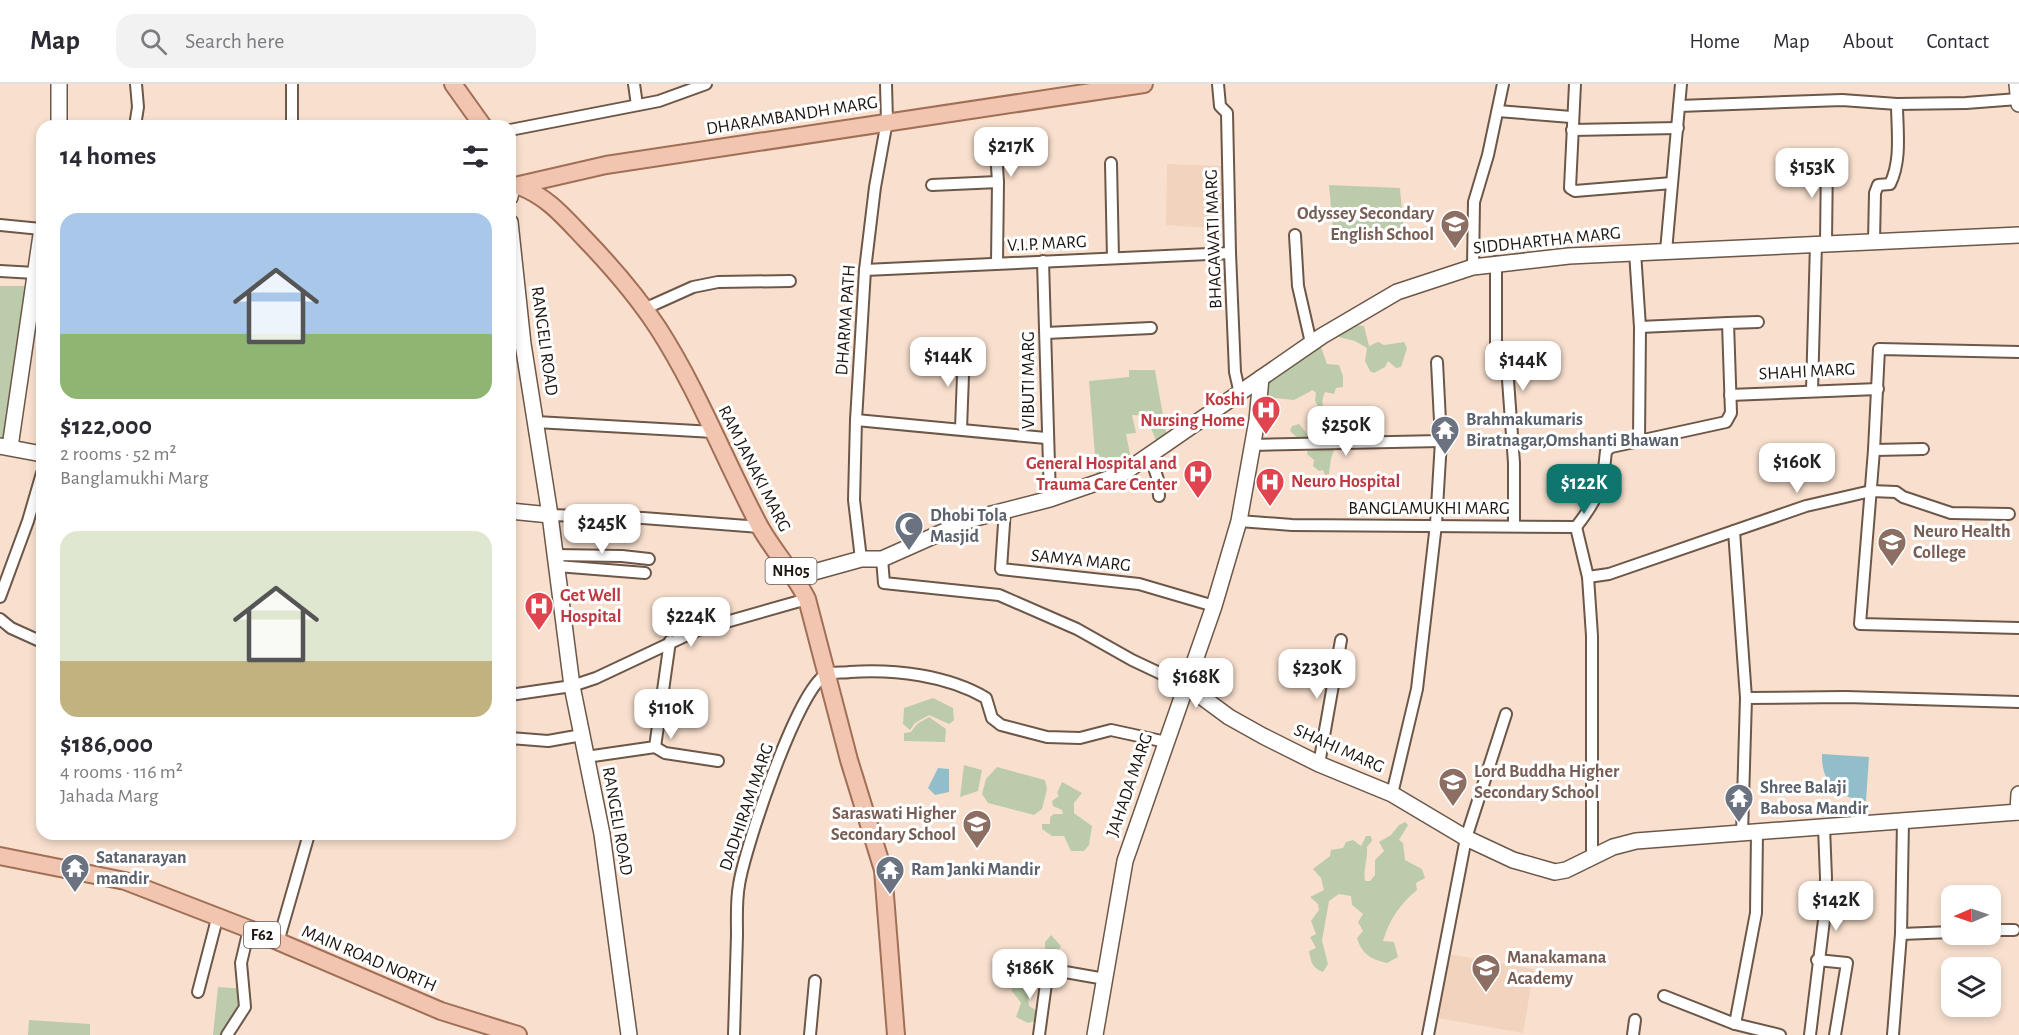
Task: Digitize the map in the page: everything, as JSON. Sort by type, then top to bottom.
[{"type":"main road","points":[[453,84],[479,120]]},
{"type":"main road","name":"DHARAMBANDH MARG","points":[[516,187],[606,165],[1144,84]]},
{"type":"main road","name":"RAM JANAKI MARG","points":[[516,189],[547,199],[593,248],[644,309],[674,354],[760,527],[780,558],[796,577],[807,599],[883,870],[896,1035]]},
{"type":"main road","name":"MAIN ROAD NORTH","points":[[0,856],[125,881],[218,919],[249,929],[441,1011],[518,1035]]},
{"type":"street","points":[[59,84],[59,120]]},
{"type":"street","points":[[136,84],[138,107],[136,120]]},
{"type":"street","points":[[292,84],[292,120]]},
{"type":"street","points":[[634,84],[638,105]]},
{"type":"street","points":[[516,129],[659,101],[706,84]]},
{"type":"street","name":"DHARMA PATH","points":[[861,559],[854,500],[856,420],[866,270],[875,187],[887,121],[886,84]]},
{"type":"street","name":"BHAGAWATI MARG","points":[[1218,84],[1220,106],[1227,113],[1235,372],[1240,394]]},
{"type":"street","points":[[1473,267],[1474,202],[1503,84]]},
{"type":"street","points":[[1575,84],[1571,117],[1570,188],[1575,191],[1672,183]]},
{"type":"street","points":[[1666,251],[1681,84]]},
{"type":"street","points":[[1680,106],[1842,100],[1897,104],[2018,92]]},
{"type":"street","points":[[1874,242],[1875,193],[1878,185],[1890,184],[1895,175],[1898,155],[1897,104]]},
{"type":"street","points":[[1498,111],[1571,117]]},
{"type":"street","points":[[1572,130],[1678,128]]},
{"type":"street","points":[[1812,391],[1827,156]]},
{"type":"street","points":[[1111,163],[1113,258]]},
{"type":"street","points":[[997,166],[997,263]]},
{"type":"street","points":[[932,184],[998,182]]},
{"type":"street","points":[[0,225],[36,228]]},
{"type":"street","points":[[1294,235],[1298,286],[1311,343]]},
{"type":"street","name":"SIDDHARTHA MARG","points":[[796,577],[861,559],[882,559],[972,519],[1050,499],[1122,474],[1311,343],[1397,292],[1473,267],[1496,262],[1635,252],[2019,236]]},
{"type":"street","points":[[1635,252],[1640,327],[1639,441]]},
{"type":"street","name":"V.I.P. MARG","points":[[866,270],[1230,253]]},
{"type":"street","name":"VIBUTI MARG","points":[[1043,261],[1046,438],[1050,499]]},
{"type":"street","points":[[1496,262],[1496,355],[1497,362],[1507,366],[1514,464],[1514,526]]},
{"type":"street","points":[[36,267],[5,447],[36,453]]},
{"type":"street","points":[[0,271],[35,273]]},
{"type":"street","name":"RANGELI ROAD","points":[[516,278],[523,344],[550,515],[572,686],[602,834],[629,1035]]},
{"type":"street","points":[[644,309],[693,287],[718,282],[790,281]]},
{"type":"street","points":[[1640,327],[1758,322]]},
{"type":"street","points":[[1592,855],[1592,636],[1588,577],[1576,527],[1598,496],[1603,484],[1606,451],[1611,447],[1721,425],[1730,418],[1728,323]]},
{"type":"street","points":[[1046,333],[1151,327]]},
{"type":"street","points":[[961,429],[964,348]]},
{"type":"street","points":[[1878,388],[1879,349],[2019,352]]},
{"type":"street","points":[[1392,794],[1417,689],[1436,524],[1441,441],[1437,362]]},
{"type":"street","name":"JAHADA MARG","points":[[1095,1035],[1125,861],[1214,606],[1239,522],[1262,378]]},
{"type":"street","name":"SHAHI MARG","points":[[1730,396],[1878,388],[1860,624],[2019,628]]},
{"type":"street","points":[[856,420],[1046,438]]},
{"type":"street","points":[[536,422],[714,432]]},
{"type":"street","points":[[1251,445],[1441,441]]},
{"type":"street","points":[[1874,450],[1923,449]]},
{"type":"street","points":[[1150,455],[1158,480],[1159,496]]},
{"type":"street","points":[[1588,577],[1609,574],[1806,506],[1871,490],[1896,492],[1903,497],[1951,513],[2009,514]]},
{"type":"street","points":[[0,597],[36,494]]},
{"type":"street","name":"SAMYA MARG","points":[[1005,509],[1001,568],[1139,584],[1214,606]]},
{"type":"street","points":[[516,512],[760,527]]},
{"type":"street","name":"BANGLAMUKHI MARG","points":[[1239,522],[1292,525],[1436,524],[1576,527]]},
{"type":"street","points":[[1734,531],[1746,698],[1754,930],[1736,1024]]},
{"type":"street","points":[[556,560],[626,556],[650,560]]},
{"type":"street","points":[[625,571],[626,556]]},
{"type":"street","name":"SHAHI MARG","points":[[882,559],[884,583],[999,595],[1077,630],[1187,686],[1230,717],[1319,764],[1392,794],[1466,838],[1513,860],[1544,870],[1566,870],[1592,855],[1636,841],[2019,812]]},
{"type":"street","points":[[556,560],[645,573]]},
{"type":"street","points":[[516,694],[572,686],[596,678],[670,641],[698,630],[807,599]]},
{"type":"street","points":[[0,619],[11,628],[36,639]]},
{"type":"street","points":[[1319,764],[1341,640]]},
{"type":"street","points":[[655,747],[670,641]]},
{"type":"street","points":[[827,674],[878,670],[937,680],[986,698],[992,718],[1001,724],[1047,737],[1080,738],[1111,730],[1166,742]]},
{"type":"street","name":"DADHIRAM MARG","points":[[734,1035],[738,886],[746,854],[762,803],[796,718],[811,689],[827,674]]},
{"type":"street","points":[[1746,698],[1846,697],[2019,702]]},
{"type":"street","points":[[1428,1035],[1466,838],[1506,714]]},
{"type":"street","points":[[516,738],[548,741],[582,735]]},
{"type":"street","points":[[586,757],[655,747],[665,753],[718,761]]},
{"type":"street","points":[[2019,794],[2019,812]]},
{"type":"street","points":[[1893,1035],[1901,934],[1903,821]]},
{"type":"street","points":[[1810,1035],[1826,878],[1824,827]]},
{"type":"street","points":[[278,942],[307,840]]},
{"type":"street","points":[[198,992],[218,919]]},
{"type":"street","points":[[227,1035],[245,1008],[241,963],[249,929]]},
{"type":"street","points":[[2001,930],[2014,930]]},
{"type":"street","points":[[1901,934],[1941,932]]},
{"type":"street","points":[[1818,960],[1847,963],[1835,1035]]},
{"type":"street","points":[[1039,1035],[1048,969],[1105,979]]},
{"type":"street","points":[[810,1035],[815,981]]},
{"type":"street","points":[[1664,996],[1736,1024],[1780,1035]]},
{"type":"street","points":[[1633,1035],[1635,1020]]},
{"type":"shaded area","points":[[1167,164],[1224,166],[1224,229],[1166,225]]},
{"type":"shaded area","name":"Manakamana Academy","points":[[1448,954],[1534,969],[1523,1033],[1437,1018]]},
{"type":"green space","points":[[1329,185],[1400,188],[1404,235],[1334,240]]},
{"type":"green space","points":[[0,286],[32,286],[8,440],[0,439]]},
{"type":"green space","points":[[1349,324],[1364,326],[1369,346],[1378,342],[1384,345],[1404,342],[1407,348],[1401,367],[1396,368],[1388,361],[1385,367],[1374,373],[1370,371],[1365,361],[1367,348],[1355,341],[1339,337],[1340,332]]},
{"type":"green space","points":[[1313,346],[1321,347],[1327,364],[1339,365],[1343,376],[1343,387],[1336,388],[1334,394],[1325,392],[1323,398],[1323,405],[1329,419],[1331,416],[1335,420],[1346,416],[1353,418],[1355,414],[1372,416],[1375,422],[1369,438],[1359,436],[1354,441],[1339,439],[1331,458],[1329,474],[1325,475],[1323,470],[1319,471],[1313,466],[1314,460],[1307,454],[1308,448],[1290,431],[1292,426],[1299,424],[1308,435],[1317,434],[1322,417],[1315,400],[1316,393],[1313,390],[1294,400],[1266,397],[1267,381]]},
{"type":"green space","points":[[1129,370],[1155,370],[1167,438],[1158,445],[1146,416],[1132,415],[1136,433],[1126,434],[1132,464],[1097,479],[1089,381],[1129,377]]},
{"type":"green space","points":[[933,698],[953,708],[954,720],[949,724],[929,715],[915,723],[910,730],[903,724],[904,708]]},
{"type":"green space","points":[[929,717],[946,729],[945,742],[904,741],[904,733],[911,732],[917,724]]},
{"type":"green space","points":[[964,765],[982,770],[978,791],[960,797]]},
{"type":"green space","points":[[997,767],[1045,780],[1047,789],[1042,809],[1034,815],[988,803],[982,794],[986,779]]},
{"type":"green space","points":[[1062,782],[1082,793],[1074,803],[1074,813],[1092,826],[1089,845],[1084,851],[1071,851],[1064,836],[1052,836],[1042,829],[1042,824],[1050,824],[1050,817],[1054,814],[1063,814],[1062,810],[1053,806],[1052,801],[1059,796],[1057,793]]},
{"type":"green space","points":[[1405,822],[1408,825],[1399,840],[1403,843],[1405,860],[1422,869],[1425,878],[1416,883],[1417,890],[1396,913],[1383,941],[1394,942],[1398,957],[1387,963],[1371,958],[1364,952],[1357,938],[1363,931],[1358,922],[1363,914],[1352,905],[1351,896],[1339,894],[1329,901],[1322,941],[1328,964],[1323,972],[1316,969],[1309,951],[1316,948],[1310,937],[1316,934],[1311,921],[1319,910],[1318,904],[1310,897],[1324,890],[1321,878],[1313,869],[1330,856],[1331,850],[1343,848],[1346,842],[1353,840],[1361,846],[1366,836],[1371,836],[1372,841],[1367,847],[1365,872],[1365,881],[1370,881],[1375,875],[1375,860],[1384,851],[1379,842]]},
{"type":"green space","points":[[1051,935],[1061,946],[1058,952],[1040,961],[1030,972],[1031,986],[1028,1001],[1029,1006],[1039,1012],[1039,1020],[1028,1023],[1016,1017],[1021,1003],[1012,991],[1016,956],[1020,952],[1045,953],[1045,942]]},
{"type":"green space","points":[[218,987],[245,989],[245,1001],[228,1035],[213,1035]]},
{"type":"green space","points":[[29,1020],[90,1024],[90,1035],[28,1035]]},
{"type":"water","points":[[1822,754],[1869,757],[1866,801],[1847,796],[1833,787],[1828,781],[1822,764]]},
{"type":"water","points":[[938,768],[949,769],[949,792],[935,795],[928,788]]},
{"type":"place","name":"Odyssey Secondary English School","points":[[1455,250]]},
{"type":"place","name":"Koshi Nursing Home","points":[[1266,436]]},
{"type":"place","name":"Brahmakumaris Biratnagar,Omshanti Bhawan","points":[[1445,456]]},
{"type":"place","name":"General Hospital and Trauma Care Center","points":[[1198,500]]},
{"type":"place","name":"Neuro Hospital","points":[[1270,508]]},
{"type":"place","name":"Dhobi Tola Masjid","points":[[909,552]]},
{"type":"place","name":"Neuro Health College","points":[[1892,568]]},
{"type":"place","name":"Get Well Hospital","points":[[539,632]]},
{"type":"place","name":"Lord Buddha Higher Secondary School","points":[[1453,808]]},
{"type":"place","name":"Shree Balaji Babosa Mandir","points":[[1739,824]]},
{"type":"place","name":"Saraswati Higher Secondary School","points":[[977,850]]},
{"type":"place","name":"Satanarayan mandir","points":[[75,894]]},
{"type":"place","name":"Ram Janki Mandir","points":[[890,896]]},
{"type":"place","name":"Manakamana Academy","points":[[1486,994]]}]
